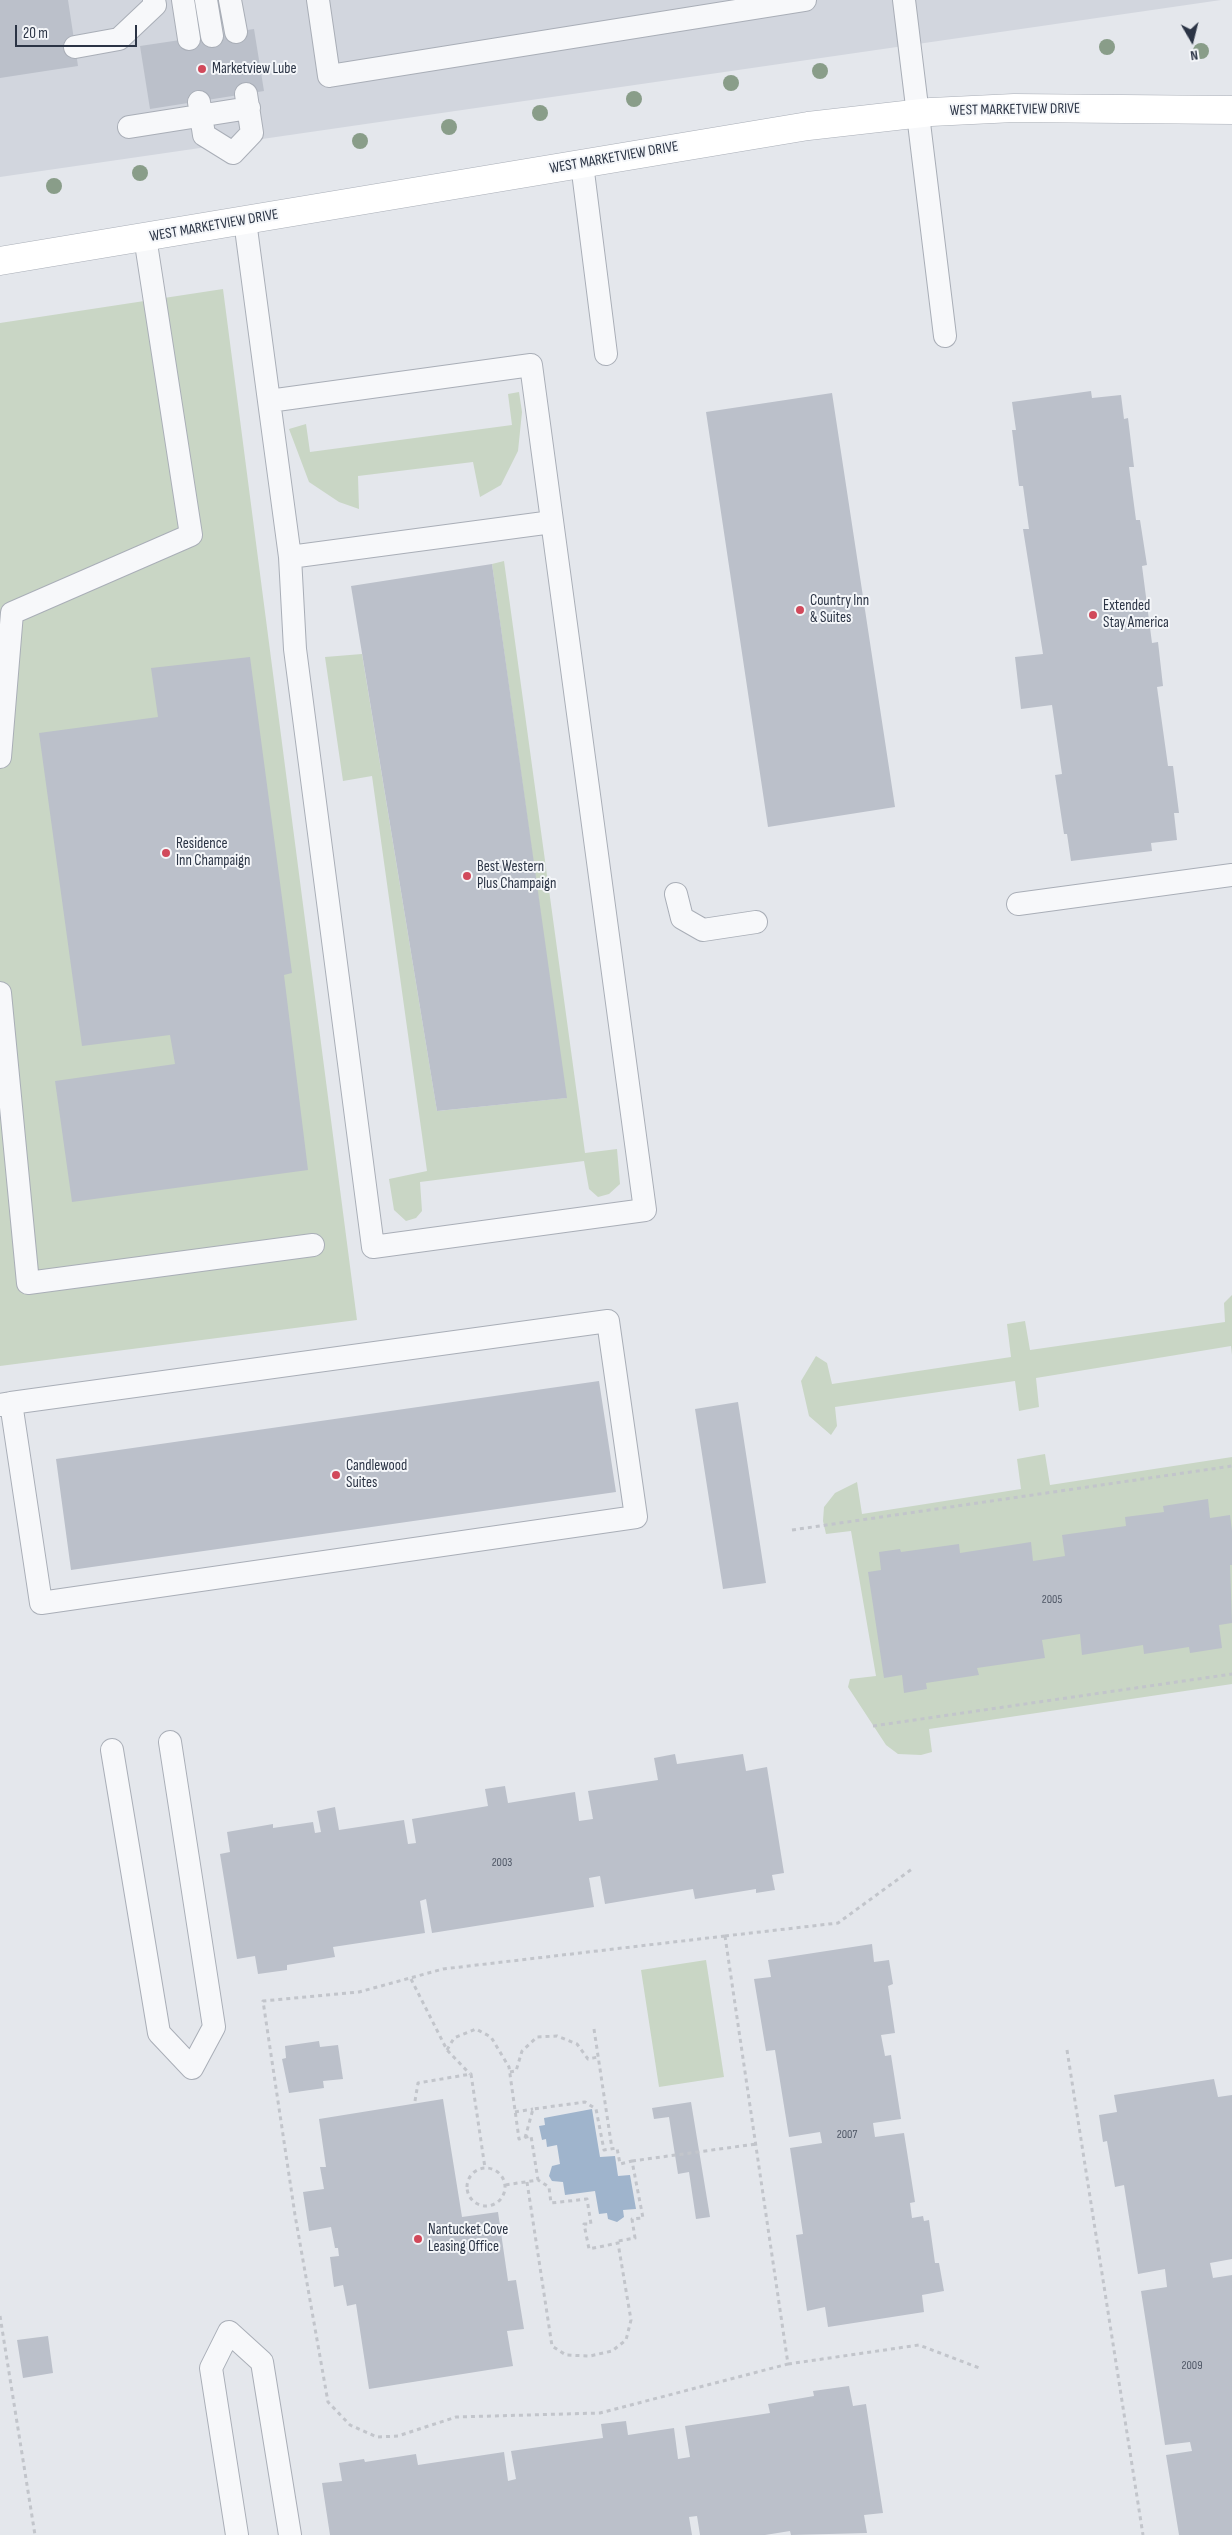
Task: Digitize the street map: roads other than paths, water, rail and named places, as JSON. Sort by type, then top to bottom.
[{"type":"main road","name":"WEST MARKETVIEW DRIVE","points":[[0,261],[808,126],[917,113],[1014,108],[1232,110]]},
{"type":"lane","points":[[75,47],[119,39],[154,5],[154,0]]},
{"type":"lane","points":[[183,0],[189,39]]},
{"type":"lane","points":[[206,0],[212,36]]},
{"type":"lane","points":[[230,0],[236,32]]},
{"type":"lane","points":[[318,0],[329,76],[805,0]]},
{"type":"lane","points":[[904,0],[945,336]]},
{"type":"lane","points":[[129,127],[200,108],[248,101],[252,133],[233,153]]},
{"type":"lane","points":[[225,105],[233,153]]},
{"type":"lane","points":[[200,108],[204,135],[233,153]]},
{"type":"lane","points":[[582,164],[606,354]]},
{"type":"lane","points":[[245,221],[269,401],[290,557],[295,649],[373,1247],[645,1210],[531,364],[269,401]]},
{"type":"lane","points":[[0,757],[12,613],[191,535],[145,237]]},
{"type":"lane","points":[[290,557],[552,522]]},
{"type":"lane","points":[[1018,904],[1232,875]]},
{"type":"lane","points":[[676,894],[682,918],[703,930],[756,922]]},
{"type":"lane","points":[[0,993],[28,1283],[313,1244]]},
{"type":"lane","points":[[608,1321],[636,1517],[41,1603],[6,1404],[608,1321]]},
{"type":"lane","points":[[112,1750],[158,2034],[192,2068],[214,2027],[170,1742]]},
{"type":"lane","points":[[237,2535],[211,2368],[229,2332],[262,2362],[290,2535]]},
{"type":"water","points":[[592,2109],[600,2157],[615,2156],[618,2176],[630,2175],[636,2209],[623,2210],[624,2217],[617,2222],[608,2219],[607,2213],[599,2214],[595,2191],[565,2195],[563,2182],[552,2181],[549,2176],[552,2166],[560,2164],[557,2145],[547,2147],[546,2139],[542,2140],[539,2126],[545,2125],[544,2118]]},
{"type":"place","name":"Marketview Lube","points":[[202,69]]},
{"type":"place","name":"Country Inn & Suites","points":[[800,610]]},
{"type":"place","name":"Extended Stay America","points":[[1093,615]]},
{"type":"place","name":"Residence Inn Champaign","points":[[166,853]]},
{"type":"place","name":"Best Western Plus Champaign","points":[[467,876]]},
{"type":"place","name":"Candlewood Suites","points":[[336,1475]]},
{"type":"place","name":"Nantucket Cove Leasing Office","points":[[418,2239]]}]
